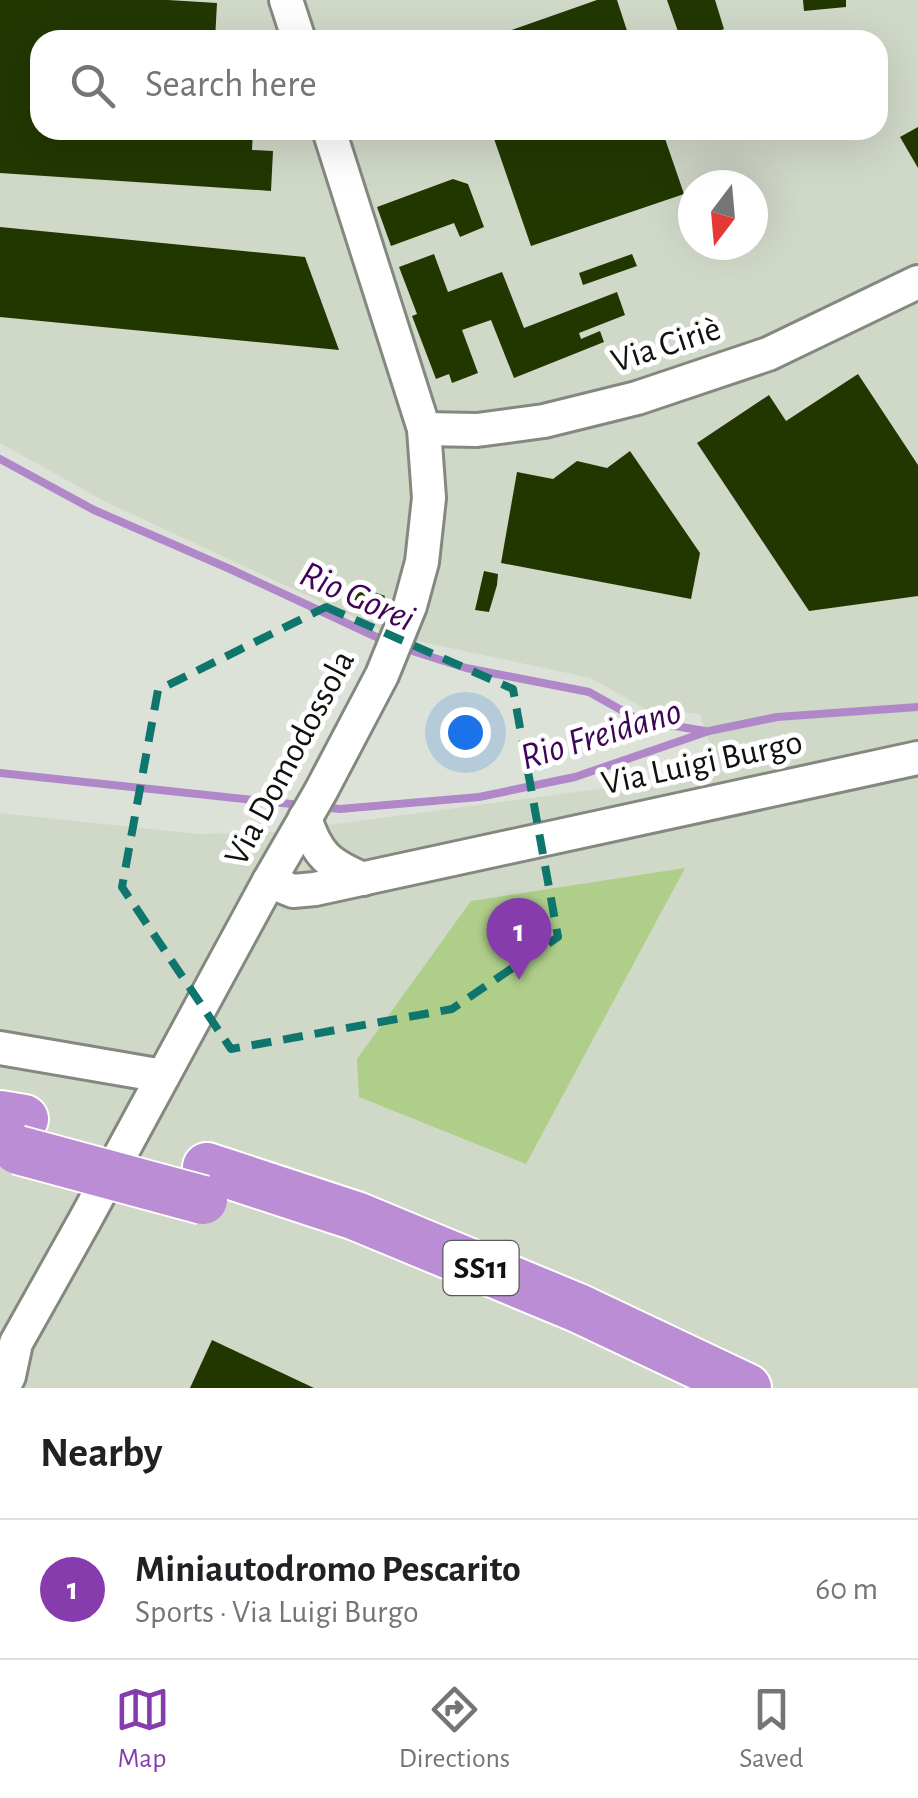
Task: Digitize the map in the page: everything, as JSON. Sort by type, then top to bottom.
[{"type":"highway","points":[[11,1133],[205,1183]]},
{"type":"highway","name":"SS11","points":[[205,1183],[568,1334],[682,1388]]},
{"type":"highway","name":"SS11","points":[[205,1183],[356,1216],[578,1308],[747,1388]]},
{"type":"street","points":[[286,0],[296,30]]},
{"type":"street","name":"Via Domodossola","points":[[3,1388],[9,1376],[8,1350],[85,1220],[387,664],[422,562],[429,498],[424,428],[331,140]]},
{"type":"street","name":"Via Ciriè","points":[[424,428],[477,430],[544,421],[637,398],[768,354],[918,282]]},
{"type":"street","name":"Via Luigi Burgo","points":[[269,880],[304,891],[918,758]]},
{"type":"street","points":[[311,807],[314,844],[322,856],[339,869],[364,878]]},
{"type":"street","points":[[0,1048],[163,1076]]},
{"type":"highlighted area","points":[[326,607],[513,689],[558,937],[452,1009],[231,1049],[122,887],[158,690]]},
{"type":"shaded area","points":[[0,0],[918,0],[918,1388],[0,1388],[0,813],[198,834],[276,832],[719,773],[700,714],[645,709],[591,678],[394,636],[106,502],[0,443]]},
{"type":"green space","points":[[685,868],[526,1164],[359,1097],[357,1059],[471,901]]},
{"type":"building","points":[[0,0],[217,3],[216,30],[30,30],[30,140],[252,140],[252,150],[273,151],[271,191],[0,173]]},
{"type":"building","points":[[597,0],[617,0],[627,30],[512,30]]},
{"type":"building","points":[[667,0],[715,0],[724,29],[678,30]]},
{"type":"building","points":[[803,0],[846,0],[846,7],[804,11]]},
{"type":"building","points":[[918,127],[918,168],[900,137]]},
{"type":"building","points":[[494,140],[665,140],[678,177],[678,196],[531,246]]},
{"type":"building","points":[[453,179],[468,184],[484,227],[460,237],[454,223],[391,246],[377,207]]},
{"type":"building","points":[[0,227],[305,257],[339,350],[0,317]]},
{"type":"building","points":[[434,254],[448,292],[502,272],[524,328],[617,292],[625,315],[579,333],[581,339],[600,331],[604,342],[514,378],[491,320],[462,330],[478,373],[452,383],[449,374],[436,379],[412,316],[417,314],[399,267]]},
{"type":"building","points":[[632,254],[637,266],[583,285],[579,273]]},
{"type":"building","points":[[858,374],[918,465],[918,596],[809,611],[697,443],[769,395],[786,421]]},
{"type":"building","points":[[630,451],[700,553],[691,599],[501,563],[517,472],[553,479],[577,461],[607,468]]},
{"type":"building","points":[[484,571],[498,574],[489,612],[475,610]]},
{"type":"building","points":[[358,586],[385,596],[377,618],[350,608]]},
{"type":"building","points":[[212,1340],[314,1388],[190,1388]]},
{"type":"waterway","name":"Rio Gorei","points":[[0,459],[94,510],[385,641]]},
{"type":"waterway","name":"Rio Gorei","points":[[403,648],[466,668],[589,692],[639,720],[705,731]]},
{"type":"waterway","name":"Rio Freidano","points":[[320,807],[340,809],[479,797],[575,777],[709,731],[777,717],[918,707]]},
{"type":"waterway","name":"Rio Freidano","points":[[0,773],[301,805]]},
{"type":"place","name":"Miniautodromo Pescarito","points":[[519,980]]}]
